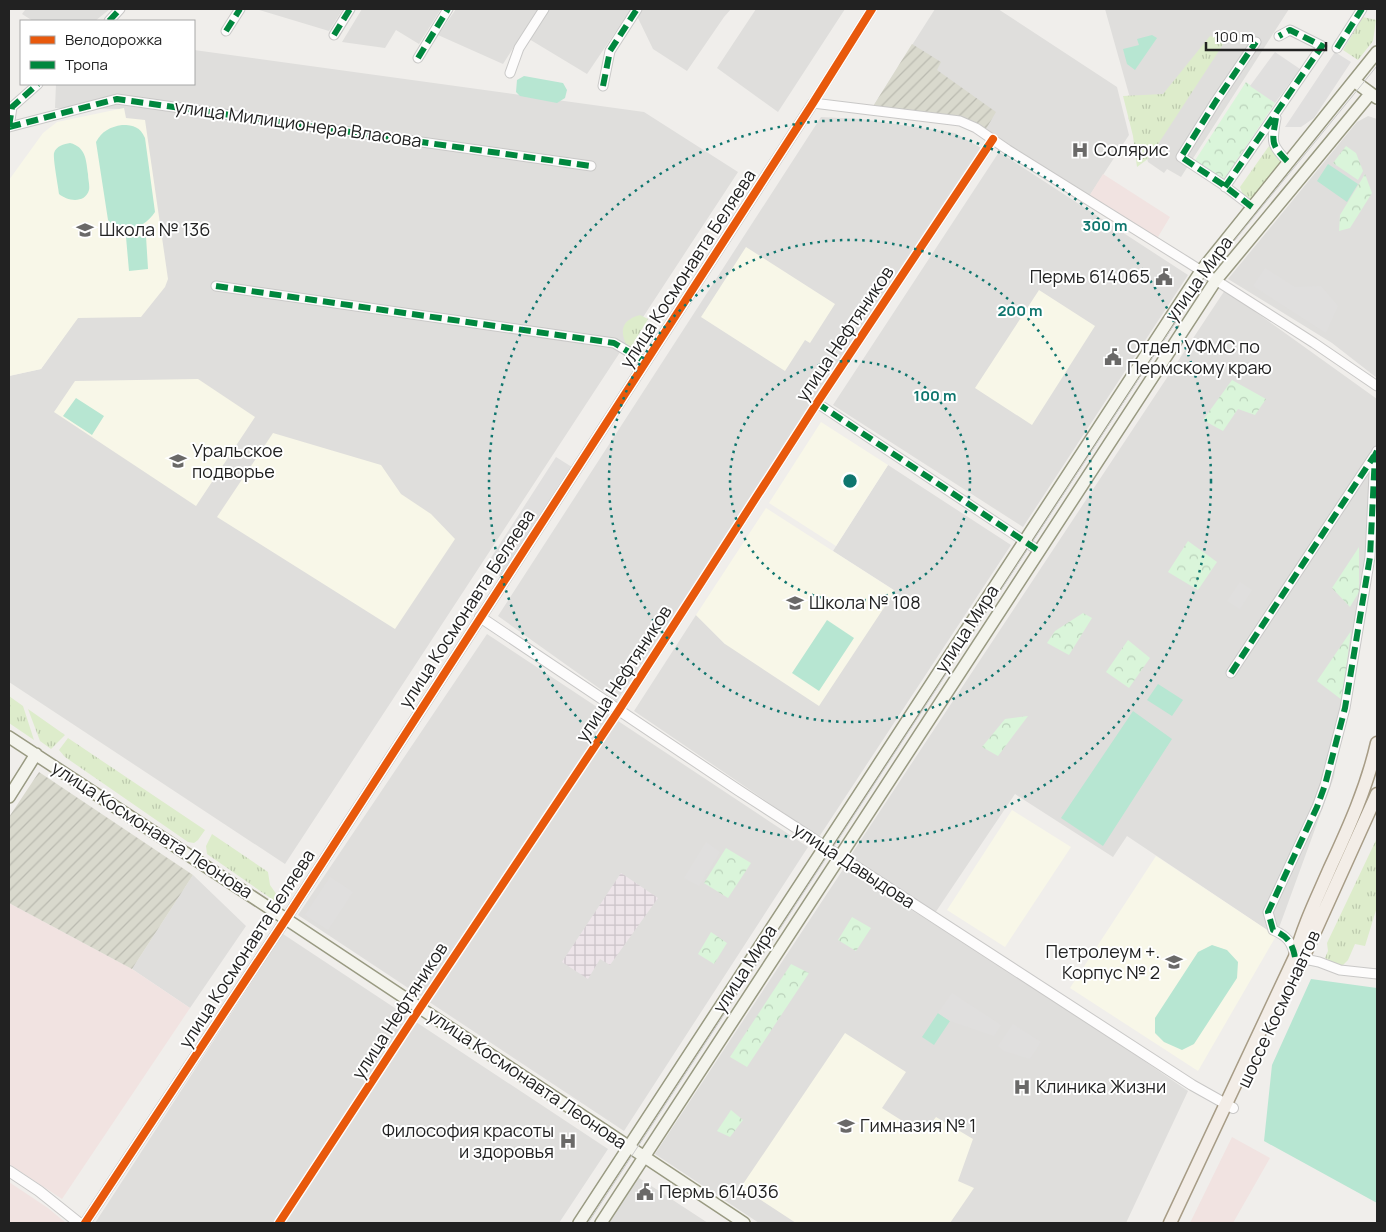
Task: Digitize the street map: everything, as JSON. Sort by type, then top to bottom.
[{"type":"main road","name":"улица Мира","points":[[579,1223],[1201,270],[1377,52]]},
{"type":"main road","points":[[1354,81],[1374,96]]},
{"type":"main road","name":"улица Мира","points":[[601,1223],[1216,280],[1374,96]]},
{"type":"main road","name":"улица Космонавта Леонова","points":[[9,737],[286,918],[744,1223]]},
{"type":"main road","name":"шоссе Космонавтов","points":[[1299,958],[1302,932],[1359,802],[1377,743]]},
{"type":"main road","points":[[9,797],[36,754]]},
{"type":"main road","name":"шоссе Космонавтов","points":[[1170,1223],[1229,1106],[1299,958],[1314,937],[1329,899],[1377,794]]},
{"type":"main road","name":"шоссе Космонавтов","points":[[1180,1223],[1229,1106]]},
{"type":"street","points":[[110,20],[120,9]]},
{"type":"street","points":[[226,31],[240,9]]},
{"type":"street","points":[[334,35],[350,9]]},
{"type":"street","points":[[418,58],[448,9]]},
{"type":"street","points":[[510,73],[519,48],[544,9]]},
{"type":"street","points":[[603,86],[610,51],[637,9]]},
{"type":"street","name":"улица Космонавта Беляева","points":[[85,1223],[286,918],[872,9]]},
{"type":"street","points":[[1337,48],[1362,9]]},
{"type":"street","points":[[1225,187],[1322,46],[1290,30],[1279,36]]},
{"type":"street","points":[[1252,207],[1181,157],[1256,42]]},
{"type":"street","points":[[9,127],[12,107],[37,85]]},
{"type":"street","name":"улица Милиционера Власова","points":[[9,127],[117,99],[591,166]]},
{"type":"street","points":[[813,103],[960,121],[976,128],[1008,150],[1201,270],[1377,386]]},
{"type":"street","points":[[1277,114],[1273,136],[1274,145],[1288,162]]},
{"type":"street","name":"улица Нефтяников","points":[[278,1223],[619,710],[817,404],[992,139]]},
{"type":"street","points":[[216,286],[614,343],[646,362]]},
{"type":"street","points":[[817,404],[1039,551]]},
{"type":"street","points":[[1231,673],[1376,453]]},
{"type":"street","name":"шоссе Космонавтов","points":[[1299,958],[1286,936],[1273,930],[1268,912],[1320,800],[1345,708],[1370,557],[1376,453]]},
{"type":"street","name":"улица Давыдова","points":[[480,618],[840,857],[1192,1085],[1229,1106]]},
{"type":"street","points":[[1299,958],[1319,962],[1340,970],[1377,974]]},
{"type":"street","points":[[9,1171],[39,1191],[79,1223]]},
{"type":"shaded area","points":[[110,9],[96,20],[31,20],[22,14],[25,10]]},
{"type":"shaded area","points":[[256,9],[343,9],[329,31]]},
{"type":"shaded area","points":[[362,9],[441,9],[419,44],[396,30],[385,48],[342,42]]},
{"type":"shaded area","points":[[456,9],[538,9],[503,64],[438,35]]},
{"type":"shaded area","points":[[549,9],[631,9],[587,74],[529,39]]},
{"type":"shaded area","points":[[643,9],[731,9],[687,71],[653,49],[637,16]]},
{"type":"shaded area","points":[[756,9],[845,9],[778,112],[717,68]]},
{"type":"shaded area","points":[[935,9],[998,9],[1117,87],[1129,135],[1088,198],[961,120],[872,108]]},
{"type":"shaded area","points":[[1105,9],[1289,9],[1181,177],[1167,169],[1164,173],[1148,162]]},
{"type":"shaded area","points":[[912,44],[941,62],[937,70],[996,112],[986,129],[959,118],[872,108]]},
{"type":"shaded area","points":[[195,50],[644,112],[738,172],[285,864],[9,682],[9,376],[41,369],[78,317],[141,317],[124,109],[55,108],[56,85],[195,85]]},
{"type":"shaded area","points":[[1275,52],[1300,69],[1275,103],[1250,86]]},
{"type":"shaded area","points":[[1335,52],[1351,62],[1314,118],[1301,127],[1285,127]]},
{"type":"shaded area","name":"Школа № 136","points":[[124,108],[126,118],[145,120],[168,279],[165,287],[141,317],[78,318],[41,369],[9,376],[9,180],[43,133],[57,122]]},
{"type":"shaded area","points":[[1368,116],[1377,119],[1377,378],[1332,343],[1228,279],[1357,122]]},
{"type":"shaded area","points":[[821,117],[861,119],[955,133],[981,148],[617,701],[498,616]]},
{"type":"shaded area","points":[[999,152],[1188,275],[1023,527],[833,405]]},
{"type":"shaded area","points":[[1103,174],[1170,217],[1155,242],[1088,198]]},
{"type":"shaded area","points":[[746,247],[835,304],[810,343],[805,340],[785,371],[701,317]]},
{"type":"shaded area","points":[[1265,268],[1295,287],[1321,286],[1338,306],[1326,333],[1253,286]]},
{"type":"shaded area","points":[[1039,290],[1095,326],[1032,425],[975,388]]},
{"type":"shaded area","points":[[1225,290],[1377,399],[1377,496],[1334,777],[1276,936],[1127,836],[1113,857],[1015,794],[935,913],[849,858]]},
{"type":"shaded area","name":"Уральское подворье","points":[[198,379],[255,417],[196,506],[54,412],[75,381]]},
{"type":"shaded area","points":[[821,422],[888,465],[836,546],[769,503]]},
{"type":"shaded area","points":[[273,433],[381,465],[401,494],[431,514],[455,539],[395,629],[217,517]]},
{"type":"shaded area","points":[[556,457],[575,469],[504,579],[485,567]]},
{"type":"shaded area","points":[[888,465],[1011,545],[819,837],[634,711],[696,615],[725,644],[894,590],[833,551]]},
{"type":"shaded area","name":"Школа № 108","points":[[766,508],[895,591],[819,706],[725,644],[696,615]]},
{"type":"shaded area","points":[[1240,582],[1252,590],[1240,609],[1227,601]]},
{"type":"shaded area","points":[[487,634],[808,847],[624,1131],[298,915]]},
{"type":"shaded area","points":[[39,772],[193,875],[132,969],[9,903],[9,817]]},
{"type":"shaded area","points":[[1012,810],[1071,847],[1005,947],[947,910]]},
{"type":"shaded area","points":[[706,842],[720,852],[699,886],[684,878]]},
{"type":"shaded area","name":"Петролеум +. Корпус № 2","points":[[1156,856],[1276,936],[1198,1071],[1070,988]]},
{"type":"shaded area","points":[[844,868],[1003,967],[1188,1091],[1126,1223],[759,1223],[655,1154]]},
{"type":"shaded area","points":[[621,873],[658,898],[610,965],[600,959],[588,979],[562,962]]},
{"type":"shaded area","points":[[193,875],[246,926],[190,1008],[132,969]]},
{"type":"shaded area","points":[[330,877],[353,892],[328,930],[305,915]]},
{"type":"shaded area","points":[[9,903],[132,969],[190,1008],[62,1199],[9,1164]]},
{"type":"shaded area","points":[[283,934],[608,1149],[559,1223],[95,1223]]},
{"type":"shaded area","points":[[952,993],[1001,1025],[994,1036],[950,1021],[938,1013]]},
{"type":"shaded area","points":[[1013,1024],[1041,1042],[1030,1059],[1004,1051],[998,1046]]},
{"type":"shaded area","name":"Гимназия № 1","points":[[845,1033],[906,1072],[882,1108],[923,1134],[936,1117],[973,1139],[958,1181],[974,1188],[950,1223],[796,1223],[741,1187]]},
{"type":"shaded area","points":[[1232,1137],[1270,1158],[1233,1223],[1190,1223]]},
{"type":"shaded area","points":[[636,1176],[708,1223],[605,1223]]},
{"type":"shaded area","points":[[9,1182],[48,1208],[66,1223],[9,1223]]},
{"type":"green space","points":[[1363,17],[1376,20],[1373,41],[1358,60],[1343,50]]},
{"type":"green space","points":[[1152,35],[1157,38],[1135,70],[1127,64],[1123,49],[1139,45],[1137,39]]},
{"type":"green space","points":[[1210,36],[1226,40],[1149,158],[1137,167],[1133,136],[1123,96],[1163,94]]},
{"type":"green space","points":[[524,76],[563,83],[567,90],[565,98],[557,103],[520,96],[516,92],[517,80]]},
{"type":"green space","points":[[1246,82],[1275,103],[1223,181],[1194,162]]},
{"type":"green space","points":[[122,125],[136,127],[145,138],[155,212],[151,218],[139,226],[126,229],[114,225],[108,220],[96,142],[107,130]]},
{"type":"green space","points":[[70,143],[82,151],[87,164],[89,190],[84,198],[76,200],[71,200],[59,194],[54,161],[56,149]]},
{"type":"green space","points":[[1269,146],[1282,161],[1249,202],[1243,195],[1240,187]]},
{"type":"green space","points":[[1346,146],[1356,153],[1363,171],[1358,180],[1333,163]]},
{"type":"green space","points":[[1328,164],[1358,184],[1347,202],[1317,181]]},
{"type":"green space","points":[[1365,174],[1372,193],[1350,228],[1339,231],[1340,215]]},
{"type":"green space","points":[[146,236],[148,269],[129,271],[126,237]]},
{"type":"green space","points":[[640,315],[648,319],[631,347],[627,346],[623,335],[624,326],[629,320]]},
{"type":"green space","points":[[1232,380],[1266,399],[1255,415],[1238,409],[1223,431],[1203,420]]},
{"type":"green space","points":[[76,398],[104,416],[92,435],[63,416]]},
{"type":"green space","points":[[1188,541],[1217,562],[1198,590],[1168,572]]},
{"type":"green space","points":[[1359,547],[1359,592],[1350,607],[1332,588]]},
{"type":"green space","points":[[1083,613],[1092,618],[1069,655],[1047,643],[1055,631]]},
{"type":"green space","points":[[827,620],[854,638],[819,691],[792,673]]},
{"type":"green space","points":[[1351,631],[1342,700],[1317,681]]},
{"type":"green space","points":[[1128,640],[1150,658],[1129,688],[1106,672]]},
{"type":"green space","points":[[1158,684],[1183,700],[1172,716],[1147,700]]},
{"type":"green space","points":[[9,696],[23,706],[34,740],[9,723]]},
{"type":"green space","points":[[28,709],[65,735],[51,749],[40,741]]},
{"type":"green space","points":[[1133,711],[1172,739],[1103,846],[1061,818]]},
{"type":"green space","points":[[1028,716],[998,756],[982,747],[1005,719]]},
{"type":"green space","points":[[68,738],[205,830],[198,840],[194,843],[188,842],[65,757],[59,750]]},
{"type":"green space","points":[[212,834],[268,872],[270,885],[279,898],[279,904],[207,854],[206,846]]},
{"type":"green space","points":[[1377,838],[1377,907],[1365,946],[1355,944],[1348,960],[1341,967],[1325,958],[1328,951],[1327,943]]},
{"type":"green space","points":[[726,848],[751,863],[728,898],[704,883]]},
{"type":"green space","points":[[852,917],[871,928],[856,951],[838,940]]},
{"type":"green space","points":[[711,932],[727,943],[714,964],[698,954]]},
{"type":"green space","points":[[1212,945],[1227,950],[1238,962],[1237,978],[1194,1044],[1182,1050],[1164,1042],[1155,1033],[1155,1018],[1198,952]]},
{"type":"green space","points":[[791,964],[809,973],[747,1067],[730,1057]]},
{"type":"green space","points":[[1311,979],[1377,988],[1377,1203],[1264,1141],[1272,1065]]},
{"type":"green space","points":[[938,1013],[950,1021],[934,1045],[922,1037]]},
{"type":"green space","points":[[731,1110],[743,1120],[730,1137],[717,1131]]},
{"type":"tram line","points":[[588,1223],[1207,274],[1377,66]]},
{"type":"marked path","points":[[110,20],[120,9]]},
{"type":"marked path","points":[[226,31],[240,9]]},
{"type":"marked path","points":[[334,35],[350,9]]},
{"type":"marked path","points":[[418,58],[448,9]]},
{"type":"marked path","points":[[603,86],[610,51],[637,9]]},
{"type":"marked path","points":[[1337,48],[1362,9]]},
{"type":"marked path","points":[[1225,187],[1322,46],[1290,30],[1279,36]]},
{"type":"marked path","points":[[1252,207],[1222,184],[1181,157],[1256,42]]},
{"type":"marked path","points":[[9,127],[12,107],[37,85]]},
{"type":"marked path","points":[[9,127],[117,99],[591,166]]},
{"type":"marked path","points":[[1276,118],[1273,138],[1275,146],[1288,162]]},
{"type":"marked path","points":[[216,286],[614,343],[646,362]]},
{"type":"marked path","points":[[817,403],[1039,551]]},
{"type":"marked path","points":[[1295,957],[1288,940],[1273,930],[1268,912],[1317,807],[1325,785],[1345,708],[1370,557],[1375,455],[1377,451]]},
{"type":"marked path","points":[[1231,673],[1374,456]]},
{"type":"cycle path","points":[[85,1223],[286,919],[872,9]]},
{"type":"cycle path","points":[[279,1223],[619,710],[817,403],[993,139]]},
{"type":"place","name":"Солярис","points":[[1080,150]]},
{"type":"place","name":"Школа № 136","points":[[85,230]]},
{"type":"place","name":"Пермь 614065","points":[[1164,277]]},
{"type":"place","name":"Отдел УФМС по Пермскому краю","points":[[1113,357]]},
{"type":"place","name":"Уральское подворье","points":[[178,461]]},
{"type":"place","name":"Школа № 108","points":[[795,603]]},
{"type":"place","name":"Петролеум +. Корпус № 2","points":[[1174,962]]},
{"type":"place","name":"Клиника Жизни","points":[[1022,1087]]},
{"type":"place","name":"Гимназия № 1","points":[[846,1126]]},
{"type":"place","name":"Философия красоты и здоровья","points":[[568,1141]]},
{"type":"place","name":"Пермь 614036","points":[[645,1192]]}]
